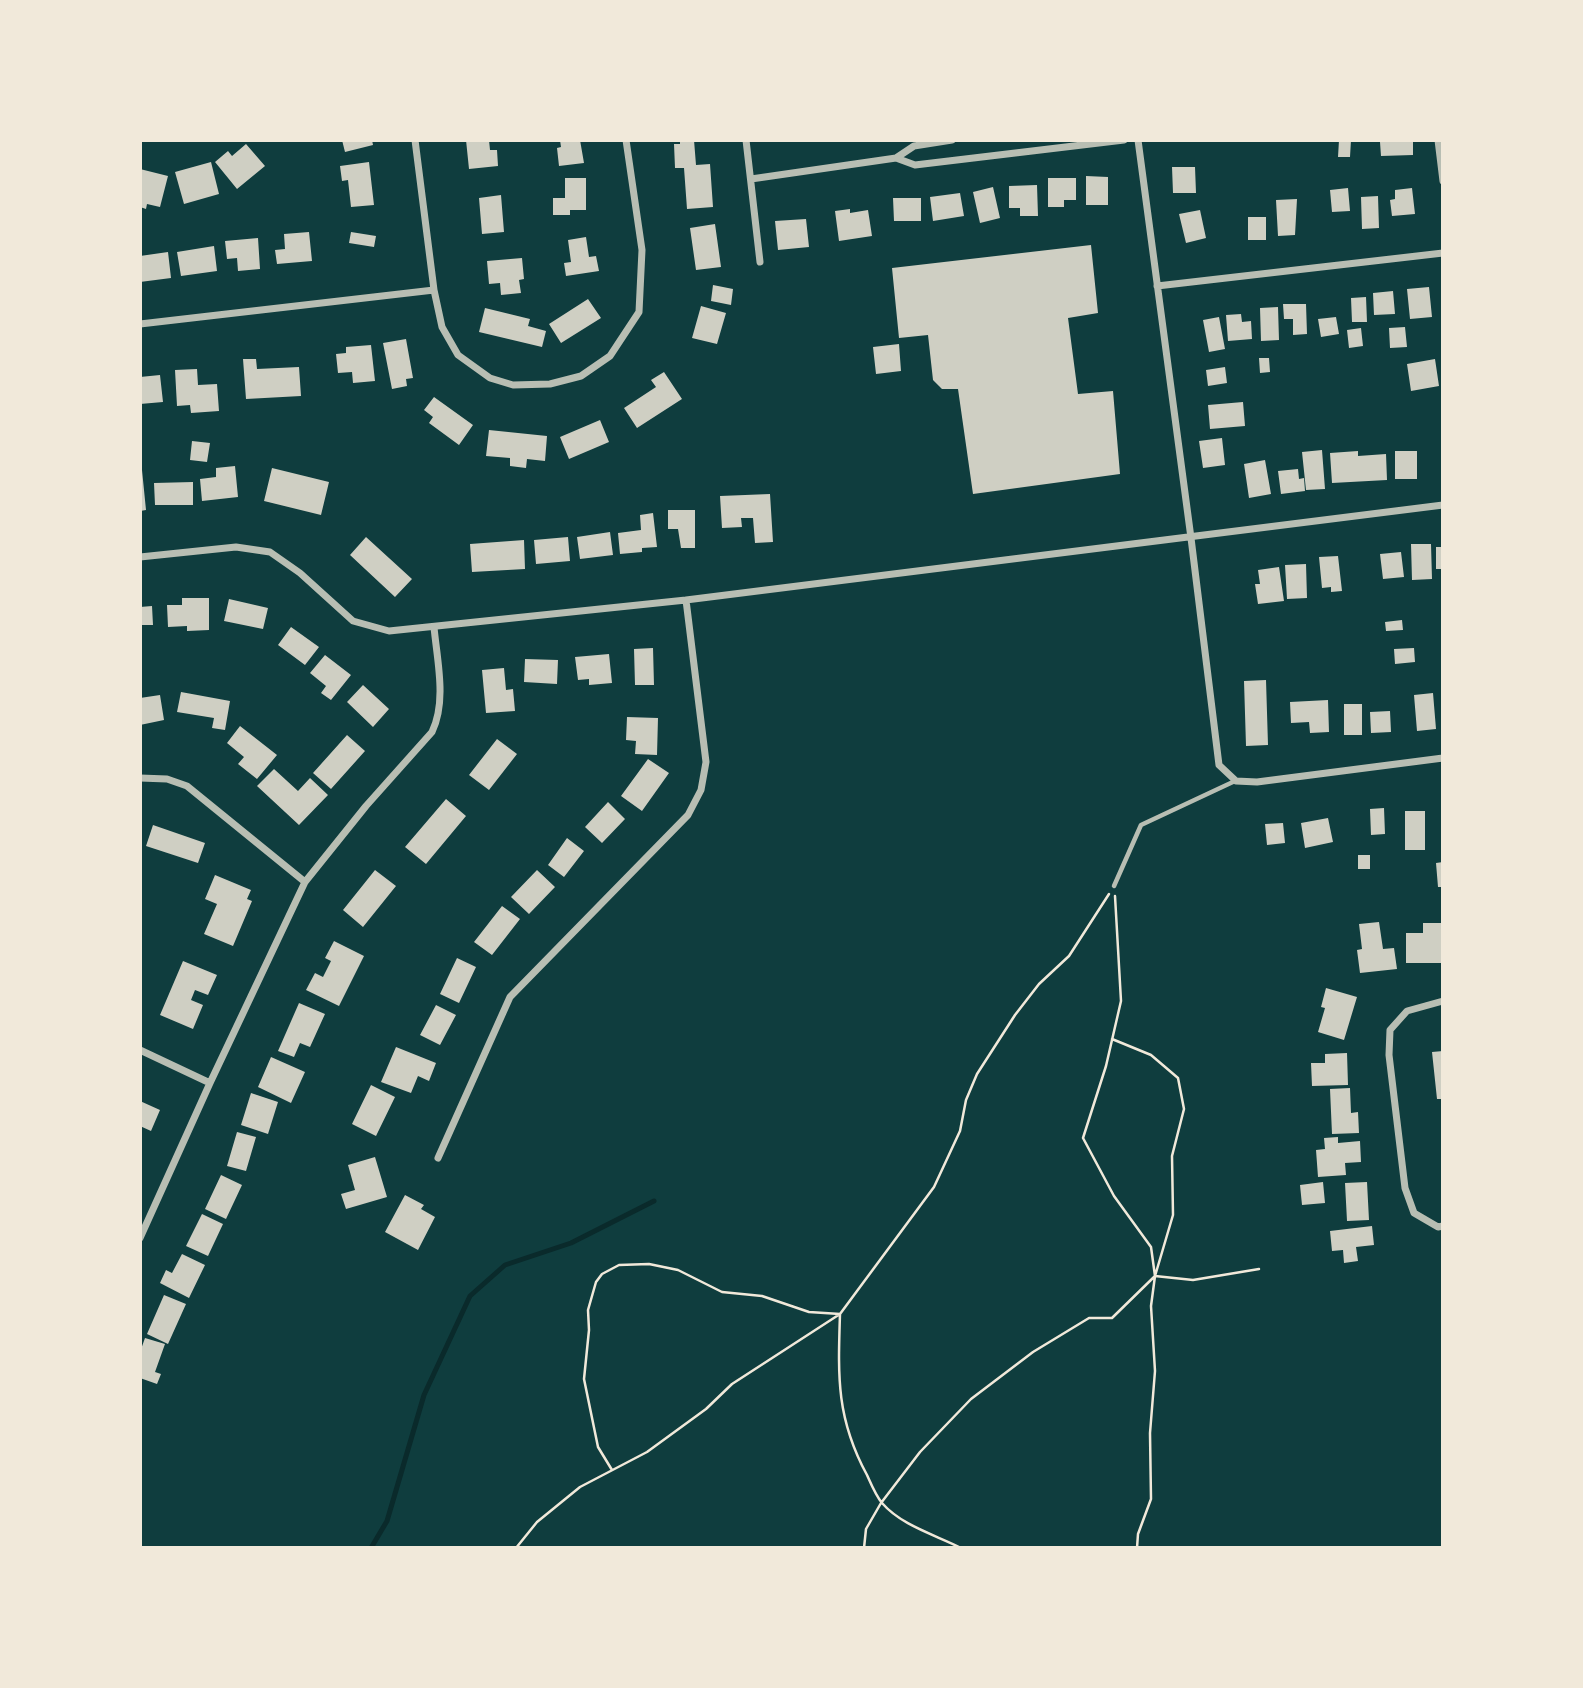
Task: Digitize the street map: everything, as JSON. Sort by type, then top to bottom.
[{"type":"street","points":[[415,140],[434,290],[442,327],[458,355],[490,378],[513,385],[550,384],[581,376],[610,356],[639,312],[642,250],[626,140]]},
{"type":"street","points":[[746,140],[760,262]]},
{"type":"street","points":[[751,179],[896,158],[914,146],[952,140]]},
{"type":"street","points":[[896,158],[915,165],[1124,140]]},
{"type":"street","points":[[1138,140],[1219,765],[1236,781],[1257,782],[1443,758]]},
{"type":"street","points":[[1438,140],[1443,181]]},
{"type":"street","points":[[1157,286],[1443,253]]},
{"type":"street","points":[[140,324],[434,290]]},
{"type":"street","points":[[140,557],[236,547],[271,552],[300,573],[353,621],[389,631],[686,600],[1443,505]]},
{"type":"street","points":[[438,1158],[510,997],[688,815],[701,790],[706,762],[686,600]]},
{"type":"street","points":[[140,1238],[305,882],[366,806],[432,732],[439,719],[435,627]]},
{"type":"street","points":[[140,778],[167,779],[187,786],[305,882]]},
{"type":"street","points":[[1443,1001],[1407,1011],[1390,1030],[1389,1055],[1405,1188],[1414,1213],[1438,1227],[1443,1226]]},
{"type":"street","points":[[140,1050],[210,1083]]},
{"type":"lane","points":[[1114,886],[1142,825],[1236,781]]},
{"type":"path","points":[[1114,886],[1122,1001],[1106,1066],[1083,1139],[1114,1196],[1151,1247],[1155,1276]]},
{"type":"path","points":[[516,1548],[537,1522],[580,1487],[647,1452],[706,1409],[732,1384],[840,1314],[934,1187],[960,1131],[966,1100],[977,1074],[1015,1015],[1040,984],[1069,956],[1114,886]]},
{"type":"path","points":[[1112,1039],[1151,1055],[1178,1077],[1184,1109],[1172,1156],[1173,1216],[1155,1276],[1151,1306],[1155,1371],[1150,1433],[1151,1499],[1138,1534],[1137,1548]]},
{"type":"path","points":[[612,1470],[598,1447],[584,1379],[589,1330],[588,1310],[596,1282],[602,1274],[620,1265],[649,1264],[678,1270],[722,1292],[762,1296],[809,1312],[840,1314]]},
{"type":"path","points":[[1155,1276],[1193,1280],[1259,1269]]},
{"type":"path","points":[[864,1548],[866,1530],[881,1503],[920,1452],[971,1399],[1033,1352],[1089,1318],[1112,1318],[1155,1276]]},
{"type":"path","points":[[840,1314],[838,1381],[844,1423],[881,1503],[928,1533],[961,1548]]},
{"type":"building","points":[[342,140],[372,140],[373,145],[345,152]]},
{"type":"building","points":[[466,140],[489,140],[490,150],[497,150],[498,166],[469,169]]},
{"type":"building","points":[[560,140],[580,140],[584,163],[559,166],[557,148],[561,147]]},
{"type":"building","points":[[680,140],[694,140],[696,165],[710,164],[713,207],[687,209],[684,168],[675,168],[674,144],[680,144]]},
{"type":"building","points":[[1339,140],[1351,140],[1350,157],[1338,157]]},
{"type":"building","points":[[1413,141],[1413,155],[1381,156],[1380,142]]},
{"type":"building","points":[[246,144],[265,166],[237,189],[215,162],[228,151],[232,156]]},
{"type":"building","points":[[211,162],[219,194],[184,204],[175,172]]},
{"type":"building","points":[[369,162],[374,205],[351,207],[348,180],[342,181],[340,166]]},
{"type":"building","points":[[1172,167],[1195,167],[1196,193],[1173,193]]},
{"type":"building","points":[[140,169],[168,176],[160,207],[147,204],[146,209],[140,207]]},
{"type":"building","points":[[1086,176],[1108,177],[1108,205],[1086,205]]},
{"type":"building","points":[[565,178],[586,178],[586,210],[570,210],[570,215],[553,215],[553,198],[565,198]]},
{"type":"building","points":[[1048,178],[1076,178],[1076,200],[1064,200],[1064,207],[1048,207]]},
{"type":"building","points":[[1037,185],[1038,216],[1020,216],[1020,208],[1009,208],[1009,186]]},
{"type":"building","points":[[993,187],[1000,218],[980,223],[973,192]]},
{"type":"building","points":[[1348,188],[1350,211],[1332,212],[1330,190]]},
{"type":"building","points":[[1412,188],[1415,214],[1392,216],[1390,200],[1395,199],[1395,190]]},
{"type":"building","points":[[960,193],[964,216],[933,221],[930,197]]},
{"type":"building","points":[[501,195],[504,232],[482,234],[479,198]]},
{"type":"building","points":[[1378,196],[1379,228],[1362,229],[1361,197]]},
{"type":"building","points":[[893,198],[921,198],[921,221],[894,221]]},
{"type":"building","points":[[1297,199],[1295,235],[1278,236],[1276,200]]},
{"type":"building","points":[[850,209],[850,213],[868,210],[872,236],[839,241],[835,211]]},
{"type":"building","points":[[1200,210],[1206,238],[1186,243],[1179,214]]},
{"type":"building","points":[[1248,217],[1266,217],[1266,240],[1248,240]]},
{"type":"building","points":[[806,219],[809,247],[778,250],[775,221]]},
{"type":"building","points":[[715,224],[721,267],[696,270],[690,228]]},
{"type":"building","points":[[309,232],[312,261],[277,264],[275,250],[285,249],[284,234]]},
{"type":"building","points":[[351,232],[376,236],[374,247],[349,243]]},
{"type":"building","points":[[586,237],[589,257],[596,256],[599,271],[566,276],[564,263],[571,262],[568,240]]},
{"type":"building","points":[[258,238],[260,269],[238,271],[237,258],[227,259],[225,241]]},
{"type":"building","points":[[1091,245],[1098,313],[1068,318],[1078,394],[1113,391],[1120,474],[973,494],[958,389],[942,389],[933,380],[928,335],[899,338],[892,268]]},
{"type":"building","points":[[214,246],[217,271],[181,276],[177,252]]},
{"type":"building","points":[[168,252],[171,278],[140,282],[140,256]]},
{"type":"building","points":[[522,258],[524,279],[519,280],[521,293],[501,295],[500,283],[489,284],[487,261]]},
{"type":"building","points":[[713,285],[733,289],[731,305],[711,301]]},
{"type":"building","points":[[1429,287],[1432,317],[1410,319],[1407,289]]},
{"type":"building","points":[[1393,291],[1395,314],[1374,315],[1373,293]]},
{"type":"building","points":[[1366,297],[1367,322],[1352,322],[1351,298]]},
{"type":"building","points":[[588,299],[601,318],[561,343],[549,324]]},
{"type":"building","points":[[1283,304],[1306,304],[1307,334],[1293,335],[1293,319],[1284,319]]},
{"type":"building","points":[[701,306],[726,313],[717,344],[692,338]]},
{"type":"building","points":[[1278,307],[1279,340],[1261,341],[1260,308]]},
{"type":"building","points":[[485,308],[530,319],[528,326],[546,331],[542,347],[479,332]]},
{"type":"building","points":[[1241,314],[1242,322],[1251,321],[1252,339],[1228,341],[1226,315]]},
{"type":"building","points":[[1219,317],[1225,349],[1209,352],[1203,320]]},
{"type":"building","points":[[1336,317],[1339,334],[1321,337],[1318,319]]},
{"type":"building","points":[[1405,327],[1407,347],[1390,348],[1389,328]]},
{"type":"building","points":[[1361,328],[1363,346],[1349,348],[1347,330]]},
{"type":"building","points":[[406,339],[413,378],[406,379],[407,386],[392,389],[383,343]]},
{"type":"building","points":[[899,344],[901,371],[876,374],[873,347]]},
{"type":"building","points":[[371,345],[375,381],[353,383],[352,372],[338,373],[336,354],[346,353],[346,347]]},
{"type":"building","points":[[1259,358],[1269,358],[1270,372],[1260,373]]},
{"type":"building","points":[[243,359],[256,359],[257,369],[299,367],[301,396],[246,399]]},
{"type":"building","points":[[1435,359],[1439,386],[1411,391],[1407,364]]},
{"type":"building","points":[[1225,367],[1227,383],[1208,386],[1206,370]]},
{"type":"building","points":[[197,369],[198,385],[217,384],[219,411],[191,413],[190,405],[177,406],[175,370]]},
{"type":"building","points":[[664,372],[682,399],[637,428],[624,408],[656,387],[651,380]]},
{"type":"building","points":[[160,375],[163,402],[140,404],[140,377]]},
{"type":"building","points":[[434,397],[473,425],[459,445],[429,423],[433,417],[424,410]]},
{"type":"building","points":[[1243,402],[1245,426],[1210,429],[1208,405]]},
{"type":"building","points":[[600,420],[609,442],[569,459],[560,437]]},
{"type":"building","points":[[489,430],[547,436],[545,461],[527,459],[526,468],[510,466],[510,458],[486,456]]},
{"type":"building","points":[[1222,438],[1225,465],[1203,468],[1199,441]]},
{"type":"building","points":[[192,441],[210,443],[207,462],[190,460]]},
{"type":"building","points":[[1322,450],[1325,489],[1306,490],[1302,452]]},
{"type":"building","points":[[1358,451],[1358,456],[1386,454],[1387,480],[1332,483],[1330,453]]},
{"type":"building","points":[[1395,451],[1417,451],[1417,479],[1395,479]]},
{"type":"building","points":[[1265,460],[1271,494],[1249,498],[1244,464]]},
{"type":"building","points":[[235,466],[238,497],[202,501],[200,479],[216,477],[216,468]]},
{"type":"building","points":[[272,468],[329,482],[321,515],[264,501]]},
{"type":"building","points":[[1298,469],[1299,479],[1304,478],[1305,491],[1281,494],[1278,471]]},
{"type":"building","points":[[140,470],[146,510],[140,511]]},
{"type":"building","points":[[193,482],[193,505],[155,505],[154,483]]},
{"type":"building","points":[[770,494],[773,542],[755,543],[753,518],[741,518],[742,527],[722,528],[720,496]]},
{"type":"building","points":[[668,510],[695,510],[695,548],[681,548],[678,529],[668,529]]},
{"type":"building","points":[[653,513],[657,547],[642,548],[642,552],[620,554],[618,533],[641,530],[640,515]]},
{"type":"building","points":[[610,532],[613,555],[580,559],[577,537]]},
{"type":"building","points":[[366,537],[412,579],[395,597],[350,555]]},
{"type":"building","points":[[568,537],[570,561],[536,564],[534,540]]},
{"type":"building","points":[[524,540],[525,569],[472,572],[470,544]]},
{"type":"building","points":[[1411,544],[1431,544],[1432,579],[1412,580]]},
{"type":"building","points":[[1436,547],[1443,547],[1443,569],[1436,569]]},
{"type":"building","points":[[1401,552],[1404,577],[1383,579],[1380,554]]},
{"type":"building","points":[[1338,556],[1342,591],[1331,592],[1331,587],[1322,588],[1319,557]]},
{"type":"building","points":[[1306,564],[1307,598],[1287,599],[1285,565]]},
{"type":"building","points":[[1279,567],[1284,601],[1258,604],[1255,584],[1260,584],[1258,570]]},
{"type":"building","points":[[182,598],[209,598],[209,630],[187,631],[187,626],[168,627],[167,605],[182,605]]},
{"type":"building","points":[[229,599],[268,608],[263,629],[224,621]]},
{"type":"building","points":[[152,606],[153,625],[140,625],[140,607]]},
{"type":"building","points":[[1402,620],[1403,630],[1386,631],[1385,622]]},
{"type":"building","points":[[291,627],[319,647],[305,665],[278,645]]},
{"type":"building","points":[[653,648],[654,685],[635,685],[634,649]]},
{"type":"building","points":[[1414,648],[1415,662],[1395,664],[1394,649]]},
{"type":"building","points":[[609,654],[612,683],[589,685],[589,679],[578,680],[575,657]]},
{"type":"building","points":[[325,655],[351,675],[331,700],[321,693],[326,686],[310,673]]},
{"type":"building","points":[[525,659],[558,660],[557,684],[524,682]]},
{"type":"building","points":[[504,668],[506,690],[513,689],[515,711],[486,713],[482,670]]},
{"type":"building","points":[[1266,680],[1268,745],[1246,746],[1244,681]]},
{"type":"building","points":[[363,685],[389,709],[373,727],[347,702]]},
{"type":"building","points":[[181,692],[230,701],[225,730],[212,728],[214,718],[177,712]]},
{"type":"building","points":[[1433,693],[1436,729],[1417,731],[1414,695]]},
{"type":"building","points":[[160,695],[164,720],[140,725],[140,698]]},
{"type":"building","points":[[1328,700],[1329,732],[1310,733],[1309,722],[1291,723],[1290,702]]},
{"type":"building","points":[[1344,704],[1362,704],[1362,735],[1344,735]]},
{"type":"building","points":[[1390,711],[1391,732],[1371,733],[1370,712]]},
{"type":"building","points":[[627,717],[658,718],[657,755],[635,754],[636,741],[626,740]]},
{"type":"building","points":[[240,726],[277,755],[257,779],[238,764],[244,757],[227,743]]},
{"type":"building","points":[[347,735],[365,751],[331,789],[313,773]]},
{"type":"building","points":[[497,739],[517,754],[489,790],[469,775]]},
{"type":"building","points":[[648,759],[669,773],[642,811],[621,796]]},
{"type":"building","points":[[274,769],[298,791],[310,778],[328,795],[299,825],[257,786]]},
{"type":"building","points":[[446,799],[466,816],[426,864],[405,847]]},
{"type":"building","points":[[608,802],[625,819],[602,843],[585,827]]},
{"type":"building","points":[[1384,808],[1385,834],[1371,835],[1370,809]]},
{"type":"building","points":[[1405,811],[1425,811],[1425,850],[1405,850]]},
{"type":"building","points":[[1328,818],[1333,842],[1305,848],[1301,823]]},
{"type":"building","points":[[1283,823],[1285,843],[1267,845],[1265,824]]},
{"type":"building","points":[[153,825],[205,843],[198,863],[146,846]]},
{"type":"building","points":[[567,838],[584,851],[564,877],[548,865]]},
{"type":"building","points":[[1358,855],[1370,855],[1370,869],[1358,869]]},
{"type":"building","points":[[1443,862],[1443,887],[1438,887],[1436,863]]},
{"type":"building","points":[[375,870],[396,886],[363,927],[343,910]]},
{"type":"building","points":[[537,870],[555,887],[529,914],[511,897]]},
{"type":"building","points":[[215,875],[251,890],[247,899],[252,901],[233,946],[204,934],[217,904],[205,899]]},
{"type":"building","points":[[502,906],[520,919],[492,955],[474,942]]},
{"type":"building","points":[[1379,922],[1383,949],[1394,948],[1397,969],[1360,973],[1357,950],[1362,949],[1359,924]]},
{"type":"building","points":[[1423,923],[1443,923],[1443,963],[1406,963],[1406,933],[1423,933]]},
{"type":"building","points":[[334,941],[364,956],[339,1006],[306,990],[315,973],[323,977],[331,961],[325,958]]},
{"type":"building","points":[[457,958],[476,967],[459,1003],[440,994]]},
{"type":"building","points":[[183,961],[217,975],[208,995],[195,990],[191,1000],[203,1005],[193,1029],[160,1015]]},
{"type":"building","points":[[1326,988],[1357,997],[1344,1040],[1318,1032],[1325,1008],[1321,1007]]},
{"type":"building","points":[[299,1003],[325,1014],[310,1047],[300,1043],[294,1057],[278,1051]]},
{"type":"building","points":[[436,1005],[456,1015],[440,1045],[420,1035]]},
{"type":"building","points":[[396,1047],[436,1063],[429,1081],[418,1076],[411,1093],[381,1082]]},
{"type":"building","points":[[1443,1051],[1443,1099],[1437,1099],[1432,1052]]},
{"type":"building","points":[[1347,1053],[1348,1085],[1312,1086],[1311,1063],[1325,1063],[1325,1054]]},
{"type":"building","points":[[271,1057],[305,1072],[291,1103],[258,1087]]},
{"type":"building","points":[[371,1085],[395,1097],[376,1136],[352,1124]]},
{"type":"building","points":[[1350,1088],[1351,1113],[1358,1112],[1359,1133],[1332,1134],[1330,1089]]},
{"type":"building","points":[[251,1093],[278,1102],[268,1134],[241,1125]]},
{"type":"building","points":[[140,1101],[160,1110],[151,1131],[140,1126]]},
{"type":"building","points":[[237,1132],[256,1137],[246,1171],[227,1166]]},
{"type":"building","points":[[1338,1137],[1338,1143],[1360,1141],[1361,1162],[1345,1163],[1346,1175],[1318,1177],[1316,1150],[1325,1149],[1324,1138]]},
{"type":"building","points":[[375,1157],[387,1197],[346,1209],[341,1194],[355,1190],[348,1165]]},
{"type":"building","points":[[221,1175],[242,1185],[226,1219],[205,1209]]},
{"type":"building","points":[[1323,1182],[1325,1203],[1302,1205],[1300,1185]]},
{"type":"building","points":[[1367,1182],[1369,1220],[1347,1221],[1345,1183]]},
{"type":"building","points":[[405,1195],[424,1205],[421,1209],[435,1217],[418,1250],[385,1232]]},
{"type":"building","points":[[202,1214],[223,1224],[208,1256],[186,1246]]},
{"type":"building","points":[[1372,1226],[1374,1245],[1356,1247],[1358,1261],[1344,1263],[1343,1250],[1332,1251],[1330,1231]]},
{"type":"building","points":[[182,1254],[205,1265],[189,1298],[160,1283],[166,1270],[172,1273]]},
{"type":"building","points":[[164,1295],[186,1304],[168,1344],[147,1334]]},
{"type":"building","points":[[145,1338],[165,1344],[155,1372],[161,1374],[157,1384],[140,1378],[140,1352]]},
{"type":"waterway","points":[[371,1548],[387,1521],[424,1395],[470,1296],[505,1265],[571,1243],[654,1201]]}]
